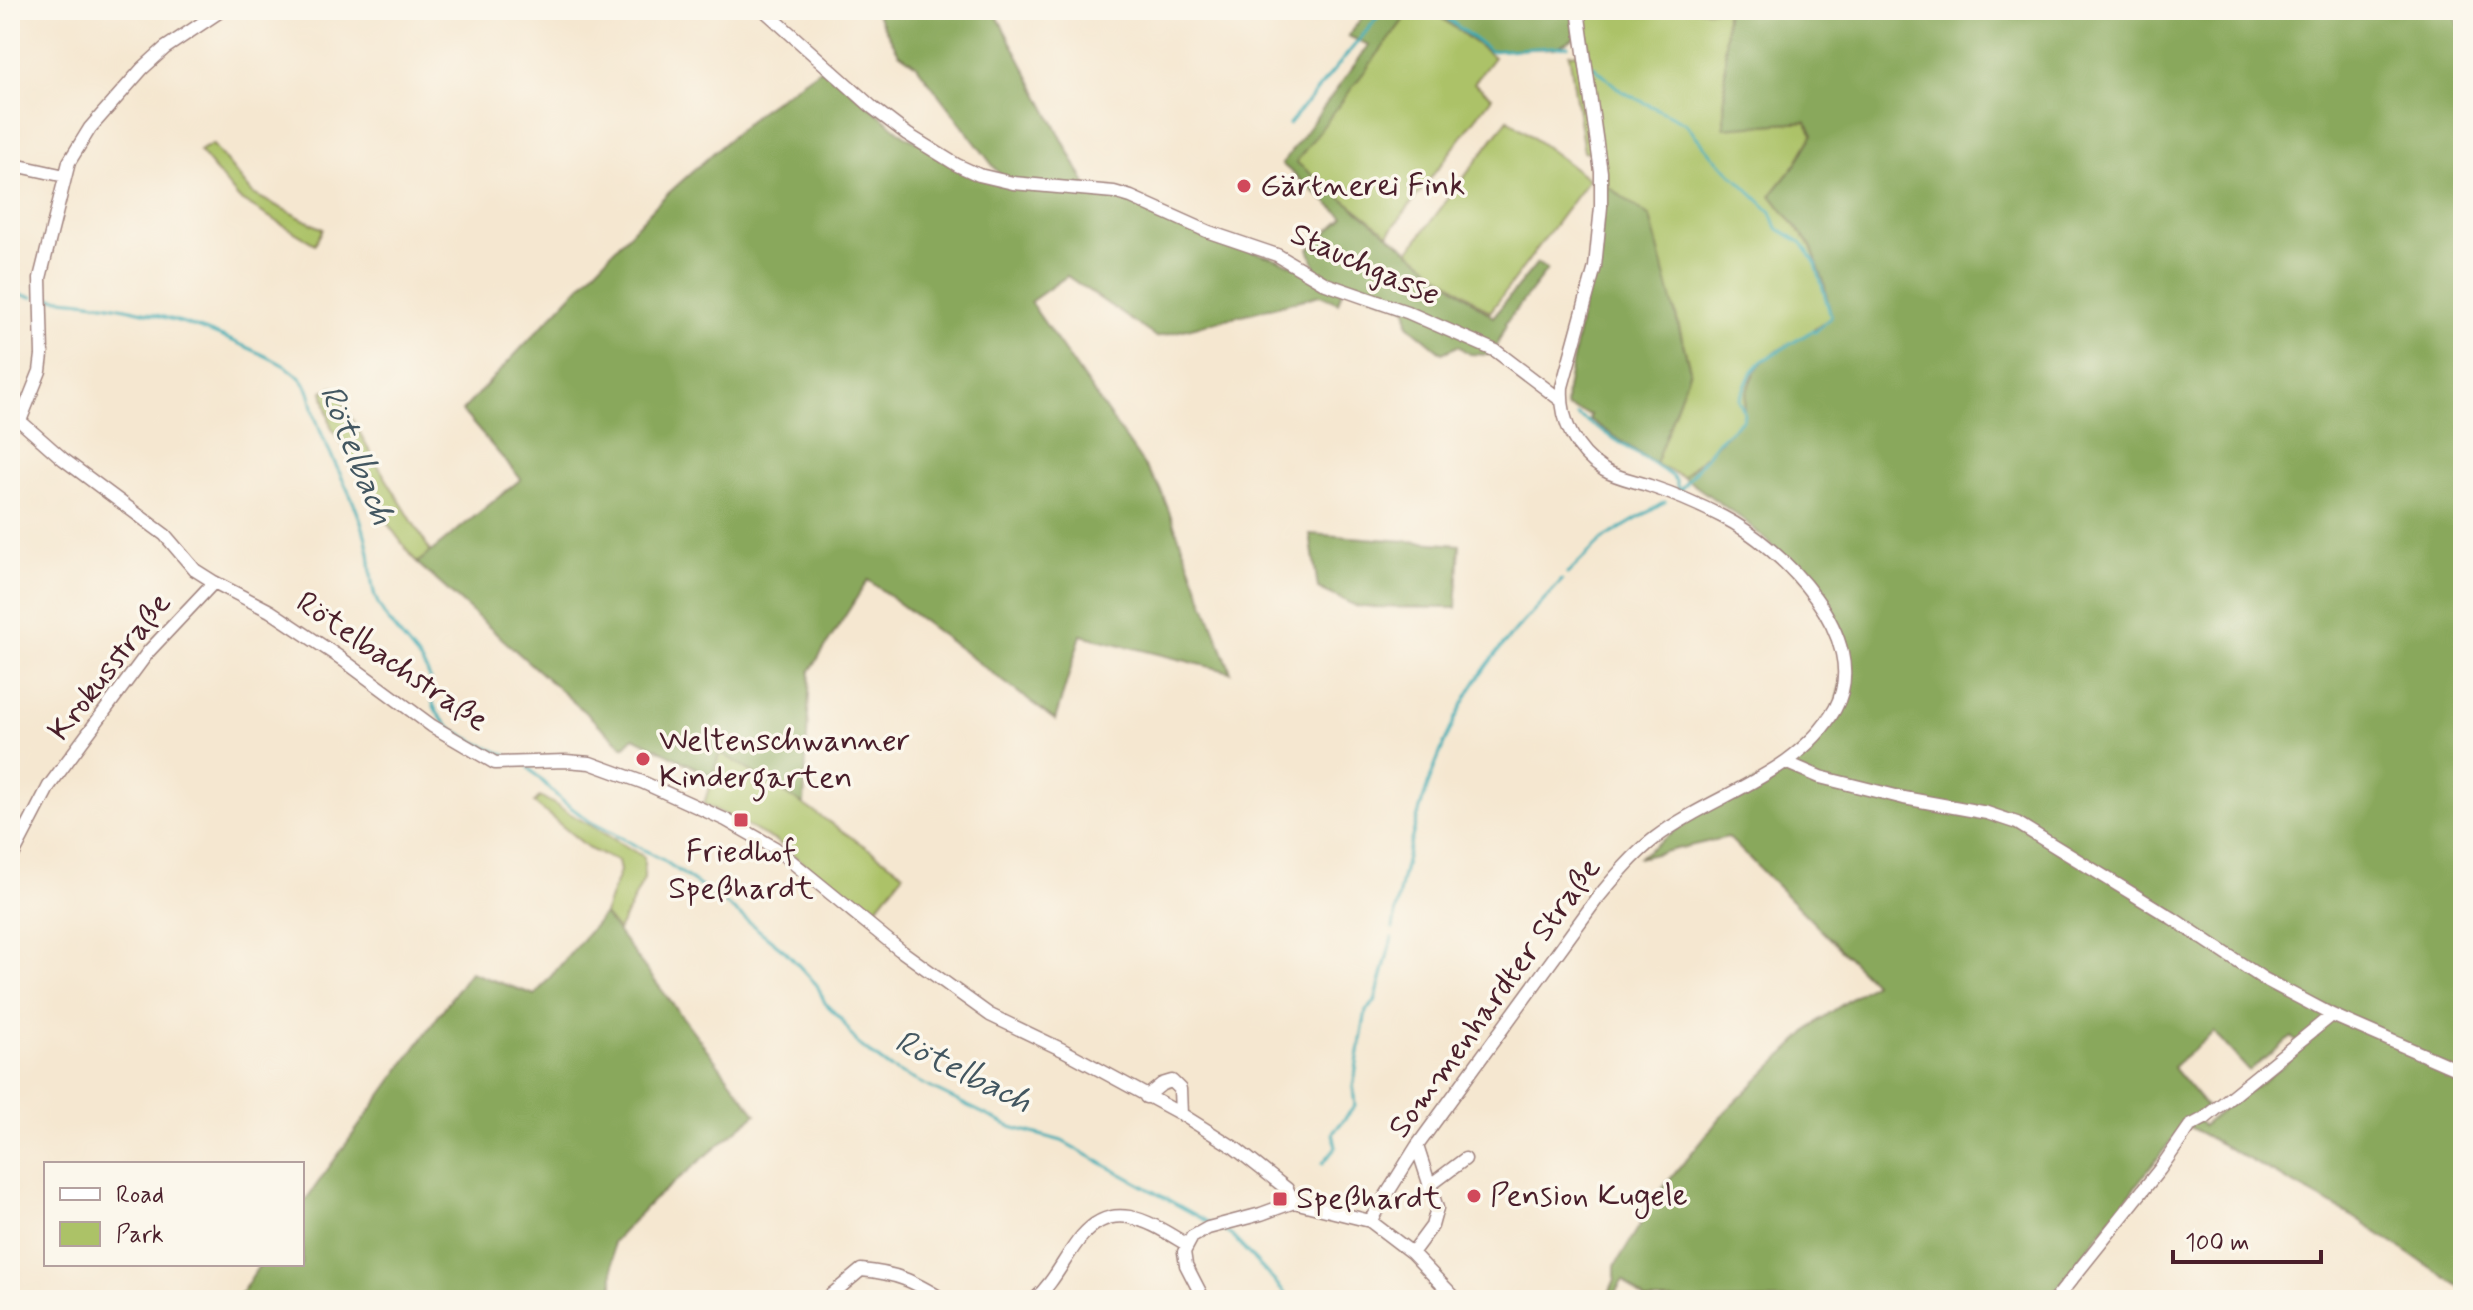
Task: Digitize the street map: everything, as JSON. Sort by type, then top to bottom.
[{"type":"street","points":[[15,418],[40,371],[40,278],[65,176],[77,146],[122,89],[165,48],[222,10]]},
{"type":"street","name":"Stauchgasse","points":[[764,10],[795,41],[907,134],[968,170],[1013,183],[1114,192],[1131,197],[1209,232],[1277,255],[1326,284],[1407,312],[1496,351],[1562,401]]},
{"type":"street","points":[[1562,401],[1565,372],[1595,267],[1601,207],[1601,172],[1578,10]]},
{"type":"street","points":[[10,164],[65,176]]},
{"type":"street","name":"Sommenhardter Straße","points":[[1370,1221],[1417,1146],[1596,900],[1622,870],[1654,839],[1700,809],[1785,762],[1811,743],[1827,724],[1843,690],[1842,649],[1834,627],[1812,595],[1756,537],[1723,517],[1680,498],[1606,471],[1588,457],[1573,439],[1565,421],[1562,401]]},
{"type":"street","name":"Rötelbachstraße","points":[[15,418],[75,469],[165,535],[195,570],[270,611],[339,657],[432,726],[495,763],[590,763],[613,770],[726,820],[775,848],[900,950],[990,1015],[1063,1050],[1181,1114],[1235,1148],[1287,1189],[1294,1202]]},
{"type":"street","name":"Krokusstraße","points":[[10,861],[49,786],[149,651],[214,582]]},
{"type":"street","points":[[1785,762],[1820,777],[1904,798],[1987,813],[2017,823],[2264,979],[2332,1015],[2463,1072]]},
{"type":"street","points":[[2055,1300],[2160,1169],[2190,1126],[2205,1118],[2332,1015]]},
{"type":"street","points":[[1146,1097],[1162,1084],[1172,1081],[1180,1089],[1181,1114]]},
{"type":"street","points":[[1412,1253],[1432,1226],[1437,1208],[1417,1146]]},
{"type":"street","points":[[1429,1186],[1465,1159]]},
{"type":"street","points":[[1204,1300],[1186,1265],[1184,1252],[1192,1237],[1225,1222],[1294,1202],[1370,1221],[1412,1253],[1457,1300]]},
{"type":"street","points":[[1034,1300],[1045,1290],[1084,1234],[1108,1217],[1127,1215],[1151,1223],[1186,1244]]},
{"type":"street","points":[[825,1300],[861,1270],[891,1273],[944,1300]]},
{"type":"green space","points":[[874,10],[994,10],[1090,192],[1130,200],[1207,238],[1319,275],[1309,249],[1344,217],[1282,164],[1369,45],[1348,36],[1368,10],[1411,10],[1296,162],[1493,317],[1537,263],[1547,270],[1505,324],[1492,355],[1469,354],[1458,346],[1442,353],[1408,325],[1407,308],[1344,285],[1338,303],[1320,295],[1156,337],[1067,276],[1030,302],[1160,488],[1231,672],[1081,635],[1055,720],[868,580],[810,671],[804,805],[720,752],[712,776],[634,737],[624,747],[417,563],[521,479],[462,411],[663,198],[760,111],[823,67],[905,136],[1007,184],[916,65],[899,53]]},
{"type":"green space","points":[[1411,10],[1431,10],[1494,57],[1474,83],[1492,97],[1388,234],[1295,162]]},
{"type":"green space","points":[[1431,10],[1573,10],[1574,38],[1555,48],[1486,51]]},
{"type":"green space","points":[[1583,10],[1726,10],[1724,127],[1807,122],[1813,134],[1796,164],[1771,195],[1811,246],[1824,282],[1831,318],[1771,355],[1761,365],[1752,377],[1746,395],[1743,419],[1683,477],[1655,464],[1690,370],[1675,311],[1606,185]]},
{"type":"green space","points":[[1726,10],[2454,10],[2463,39],[2463,200],[2455,205],[2463,224],[2463,1289],[2352,1216],[2184,1124],[2048,1300],[1645,1300],[1623,1280],[1610,1300],[1606,1300],[1615,1279],[1615,1266],[1662,1189],[1725,1112],[1818,1021],[1874,983],[1728,837],[1638,858],[1702,811],[1777,771],[1831,723],[1848,658],[1844,635],[1819,596],[1790,562],[1745,521],[1683,477],[1743,419],[1746,395],[1752,377],[1761,364],[1831,317],[1824,282],[1811,246],[1771,195],[1796,164],[1813,134],[1806,122],[1724,128]],"holes":[[[2214,1032],[2249,1071],[2292,1037],[2303,1047],[2203,1126],[2196,1118],[2206,1106],[2173,1067]]]},
{"type":"green space","points":[[1578,53],[1594,151],[1584,152],[1569,54]]},
{"type":"green space","points":[[1508,119],[1589,179],[1490,312],[1408,252]]},
{"type":"green space","points":[[212,144],[253,194],[323,229],[315,244],[239,199],[199,151]]},
{"type":"green space","points":[[1606,185],[1650,217],[1690,370],[1655,464],[1589,419],[1591,415],[1566,407]]},
{"type":"green space","points":[[334,387],[431,552],[417,563],[382,516],[356,465],[331,427],[323,391]]},
{"type":"green space","points":[[1310,534],[1460,545],[1456,608],[1358,607],[1318,588]]},
{"type":"green space","points":[[720,752],[904,873],[870,916],[776,841],[704,804]]},
{"type":"green space","points":[[540,796],[644,857],[644,879],[618,931],[604,914],[620,871],[618,861],[591,850],[534,803]]},
{"type":"green space","points":[[604,914],[756,1114],[652,1201],[613,1242],[613,1289],[600,1300],[237,1300],[259,1266],[304,1266],[304,1202],[470,972],[535,995]]},
{"type":"waterway","points":[[1289,124],[1384,10]]},
{"type":"waterway","points":[[1436,10],[1490,51],[1568,46]]},
{"type":"waterway","points":[[1593,66],[1621,91],[1685,123],[1712,155],[1771,212],[1777,228],[1802,243],[1816,264],[1831,317],[1815,332],[1762,361],[1751,373],[1739,400],[1744,412],[1743,419],[1718,441],[1678,493]]},
{"type":"waterway","name":"Rötelbach","points":[[10,293],[33,297]]},
{"type":"waterway","name":"Rötelbach","points":[[51,298],[130,309],[206,330],[268,357],[300,378],[309,392],[322,435],[364,531],[377,601],[386,618],[426,670],[436,710],[451,728],[506,755]]},
{"type":"waterway","points":[[1577,415],[1672,476],[1679,493]]},
{"type":"waterway","points":[[1567,574],[1603,539],[1665,502]]},
{"type":"waterway","points":[[1393,928],[1420,811],[1452,726],[1486,668],[1562,580]]},
{"type":"waterway","name":"Rötelbach","points":[[529,768],[560,799],[589,821],[663,860],[730,907],[786,952],[817,985],[825,1003],[841,1019],[858,1044],[890,1068],[1011,1127],[1062,1141],[1210,1223]]},
{"type":"waterway","points":[[1323,1163],[1336,1147],[1333,1133],[1355,1106],[1353,1087],[1366,1011],[1375,1002],[1392,938]]},
{"type":"waterway","name":"Rötelbach","points":[[1220,1229],[1231,1235],[1292,1300]]},
{"type":"place","name":"Gärtnerei Fink","points":[[1244,186]]},
{"type":"place","name":"Weltenschwanner Kindergarten","points":[[643,759]]},
{"type":"place","name":"Friedhof Speßhardt","points":[[741,820]]},
{"type":"place","name":"Pension Kugele","points":[[1474,1196]]},
{"type":"place","name":"Speßhardt","points":[[1280,1199]]}]
